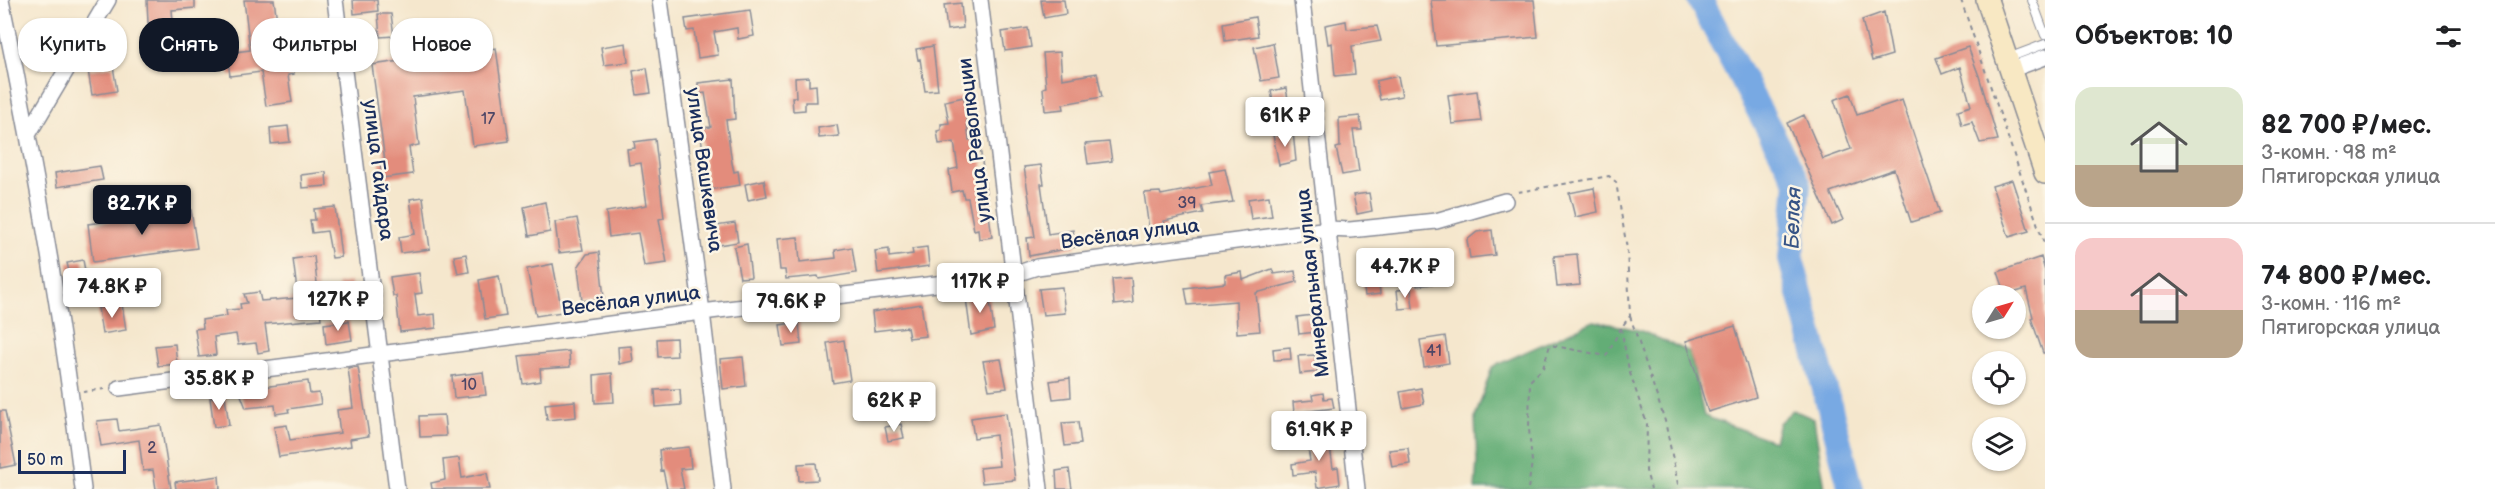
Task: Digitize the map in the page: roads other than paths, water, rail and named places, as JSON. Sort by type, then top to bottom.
[{"type":"street","points":[[1,0],[29,133],[69,382],[83,489]]},
{"type":"street","points":[[29,133],[108,0]]},
{"type":"street","name":"улица Гайдара","points":[[335,0],[397,489]]},
{"type":"street","name":"улица Вашкевича","points":[[660,0],[723,489]]},
{"type":"street","name":"улица Революции","points":[[980,0],[1040,489]]},
{"type":"street","name":"Минеральная улица","points":[[1302,0],[1357,489]]},
{"type":"street","points":[[1987,0],[2045,173]]},
{"type":"street","points":[[2008,64],[2045,57]]},
{"type":"street","name":"Весёлая улица","points":[[119,387],[702,312],[1012,275],[1037,267],[1329,229],[1350,230],[1437,221],[1505,201]]},
{"type":"lane","points":[[2032,0],[2045,35]]},
{"type":"lane","points":[[2008,64],[2045,44]]},
{"type":"waterway","name":"Белая","points":[[1700,0],[1798,183],[1791,259],[1851,489]]}]
